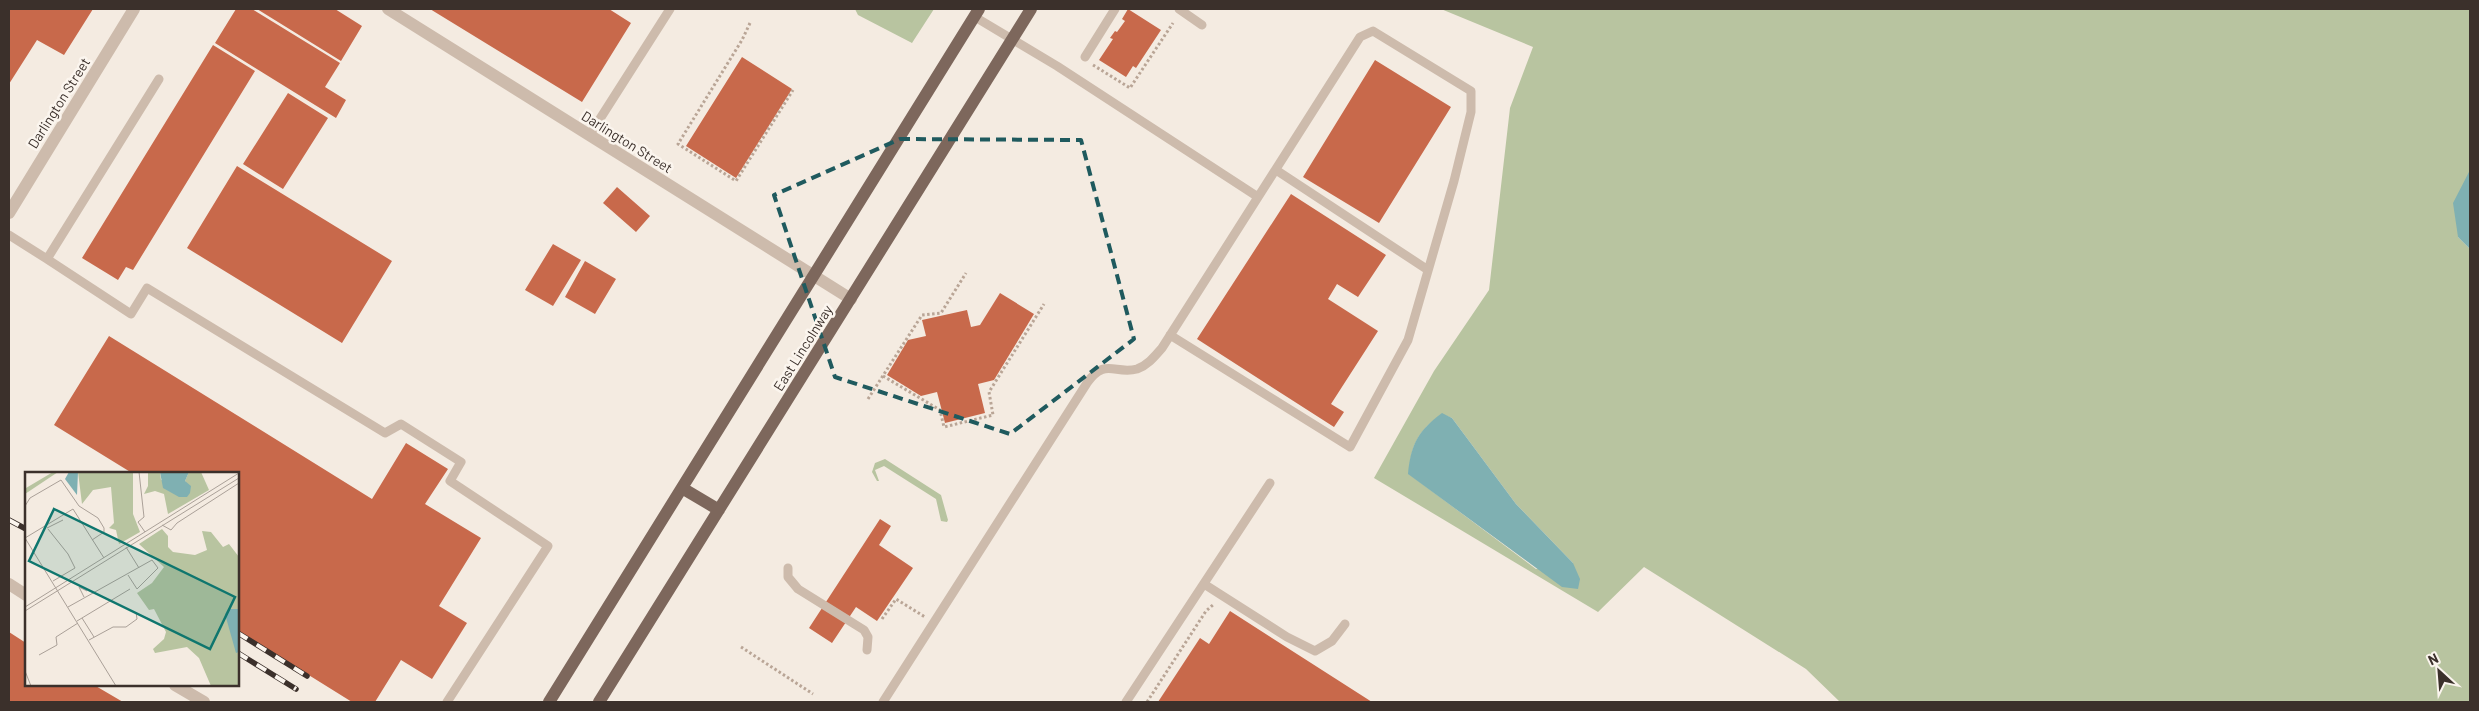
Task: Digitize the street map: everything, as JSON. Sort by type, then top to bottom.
[{"type":"main road","name":"East Lincolnway","points":[[599,702],[1031,9]]},
{"type":"main road","points":[[549,702],[977,13]]},
{"type":"main road","points":[[682,488],[719,510]]},
{"type":"street","name":"Darlington Street","points":[[9,213],[134,9]]},
{"type":"street","name":"Darlington Street","points":[[388,9],[851,299]]},
{"type":"street","points":[[9,584],[25,594]]},
{"type":"street","points":[[177,686],[204,702]]},
{"type":"lane","points":[[589,136],[670,9]]},
{"type":"lane","points":[[1088,60],[1115,9]]},
{"type":"lane","points":[[1179,9],[1202,25]]},
{"type":"lane","points":[[977,13],[1258,197]]},
{"type":"lane","points":[[883,702],[1093,374],[1102,368],[1137,369],[1151,361],[1170,335],[1360,37],[1373,31],[1471,91],[1471,112],[1454,180],[1408,340],[1350,447],[1170,335]]},
{"type":"lane","points":[[47,259],[159,79]]},
{"type":"lane","points":[[1276,170],[1428,270]]},
{"type":"lane","points":[[9,234],[131,314],[147,288],[385,433],[401,424],[462,462],[450,481],[548,546],[447,702]]},
{"type":"lane","points":[[1126,702],[1270,483]]},
{"type":"lane","points":[[788,568],[788,577],[798,589],[864,630],[868,637],[867,650]]},
{"type":"lane","points":[[1204,584],[1287,637],[1316,650],[1332,640],[1345,624]]},
{"type":"path","points":[[750,23],[742,40],[678,144],[736,181],[793,90]]},
{"type":"path","points":[[1088,60],[1130,88],[1173,23]]},
{"type":"path","points":[[868,399],[922,315],[941,313],[966,273]]},
{"type":"path","points":[[883,376],[940,410],[944,427],[993,415],[989,392],[1044,304]]},
{"type":"path","points":[[1147,702],[1206,611],[1220,594]]},
{"type":"path","points":[[882,619],[896,598],[934,623]]},
{"type":"path","points":[[741,647],[813,694]]},
{"type":"highlighted area","points":[[900,139],[1081,140],[1134,339],[1010,434],[835,377],[774,195]]},
{"type":"green space","points":[[855,9],[934,9],[912,43],[858,15]]},
{"type":"green space","points":[[1441,9],[2470,9],[2470,170],[2458,237],[2470,249],[2470,702],[1840,702],[1806,669],[1644,567],[1598,612],[1374,478],[1434,371],[1489,290],[1510,108],[1533,47]],"holes":[[[1442,414],[1452,418],[1516,504],[1573,563],[1536,569],[1409,474],[1412,454],[1417,439],[1427,426]]]},
{"type":"green space","points":[[885,459],[941,495],[947,522],[941,521],[936,499],[884,466],[875,470],[879,481],[877,481],[872,472],[875,463]]},
{"type":"water","points":[[2470,170],[2470,249],[2458,237],[2453,203]]},
{"type":"water","points":[[1442,413],[1452,418],[1516,504],[1573,563],[1580,579],[1578,589],[1562,587],[1408,474],[1411,454],[1417,439],[1421,432]]},
{"type":"building","points":[[9,9],[93,9],[64,55],[37,40],[9,84]]},
{"type":"building","points":[[236,9],[252,9],[340,63],[325,87],[346,100],[336,118],[215,43]]},
{"type":"building","points":[[257,9],[335,9],[362,26],[341,61]]},
{"type":"building","points":[[430,9],[609,9],[631,23],[582,102]]},
{"type":"building","points":[[1128,9],[1161,30],[1136,68],[1133,66],[1126,77],[1099,60],[1113,39],[1110,38],[1125,21],[1122,19]]},
{"type":"building","points":[[213,45],[255,71],[133,270],[126,267],[118,280],[82,258]]},
{"type":"building","points":[[742,57],[792,89],[736,178],[686,146]]},
{"type":"building","points":[[1375,60],[1451,107],[1379,223],[1303,177]]},
{"type":"building","points":[[288,93],[328,118],[283,189],[243,164]]},
{"type":"building","points":[[237,166],[392,261],[342,343],[187,248]]},
{"type":"building","points":[[617,187],[650,216],[636,232],[603,203]]},
{"type":"building","points":[[1291,194],[1386,255],[1358,297],[1337,284],[1328,299],[1378,331],[1331,404],[1344,412],[1334,427],[1197,339]]},
{"type":"building","points":[[553,244],[581,260],[553,306],[525,290]]},
{"type":"building","points":[[585,261],[616,279],[595,314],[565,297]]},
{"type":"building","points":[[1000,293],[1034,314],[994,380],[978,384],[985,413],[945,423],[937,392],[921,396],[887,375],[908,340],[926,336],[922,320],[967,310],[971,327],[980,325]]},
{"type":"building","points":[[109,336],[372,499],[406,443],[448,469],[425,504],[481,538],[439,606],[467,623],[432,679],[401,660],[375,702],[352,702],[239,632],[239,472],[130,472],[54,425]]},
{"type":"building","points":[[880,519],[891,526],[879,545],[913,568],[877,621],[856,607],[832,643],[809,628]]},
{"type":"building","points":[[1230,611],[1372,702],[1158,702],[1200,638],[1209,644]]},
{"type":"building","points":[[9,632],[25,642],[25,686],[96,686],[123,702],[9,702]]},
{"type":"railway","points":[[9,520],[25,528]]},
{"type":"railway","points":[[239,634],[307,676]]},
{"type":"railway","points":[[239,654],[296,689]]}]
